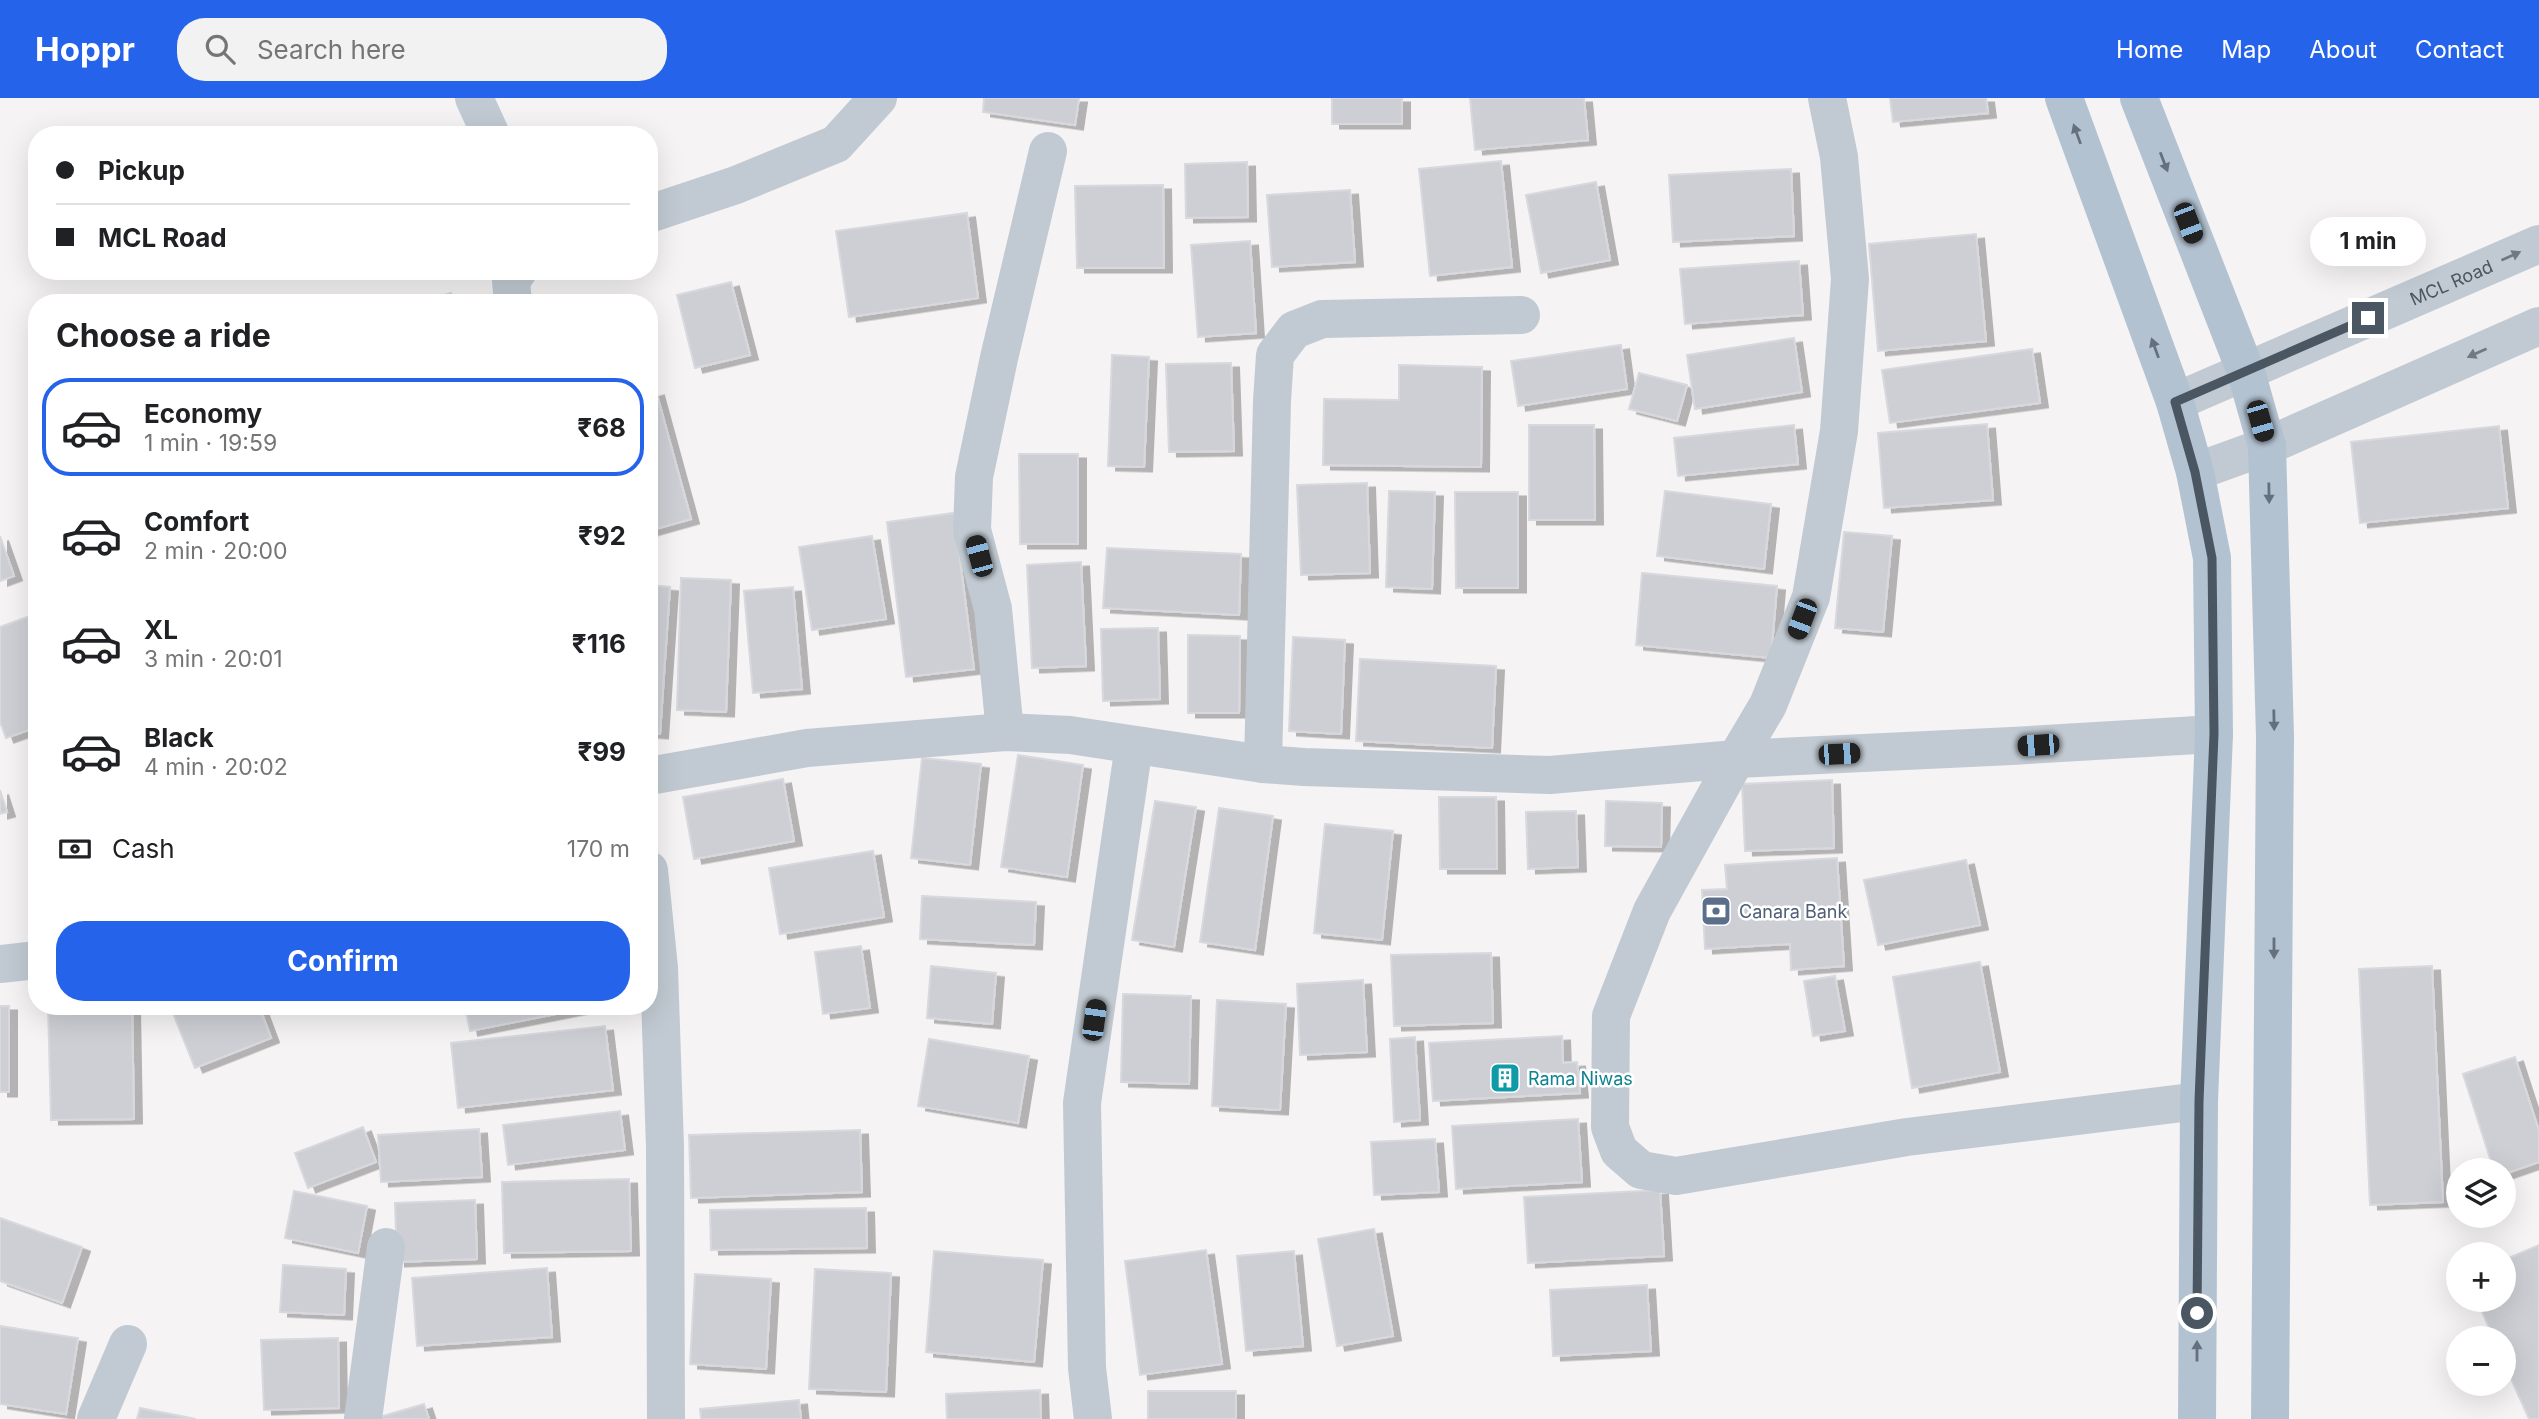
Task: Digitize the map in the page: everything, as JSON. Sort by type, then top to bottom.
[{"type":"main road","points":[[2064,98],[2175,402],[2195,472],[2212,558],[2214,734],[2199,1101],[2197,1419]]},
{"type":"main road","points":[[2139,98],[2246,372],[2267,446],[2275,737],[2270,1419]]},
{"type":"street","points":[[474,98],[487,126]]},
{"type":"street","points":[[658,211],[736,185],[836,144],[878,98]]},
{"type":"street","points":[[1827,98],[1839,157],[1850,279],[1839,431],[1811,597],[1768,705],[1735,759],[1653,911],[1611,1016],[1610,1127],[1619,1151],[1641,1170],[1676,1176],[1907,1137],[2199,1101]]},
{"type":"street","points":[[1005,732],[993,609],[972,530],[974,477],[1048,151]]},
{"type":"street","name":"MCL Road","points":[[2175,402],[2539,244]]},
{"type":"street","points":[[1263,764],[1275,355],[1294,330],[1322,319],[1521,315]]},
{"type":"street","points":[[2195,472],[2267,446],[2539,326]]},
{"type":"street","points":[[658,774],[807,748],[1005,732],[1070,735],[1263,764],[1550,775],[1735,759],[2214,734]]},
{"type":"street","points":[[1093,1419],[1087,1368],[1082,1103],[1134,746]]},
{"type":"street","points":[[658,958],[665,1147],[666,1419]]},
{"type":"street","points":[[0,964],[28,961]]},
{"type":"street","points":[[363,1419],[386,1247]]},
{"type":"street","points":[[96,1419],[128,1344]]},
{"type":"building","points":[[984,98],[1079,98],[1075,125],[983,112]]},
{"type":"building","points":[[1332,98],[1402,98],[1402,124],[1332,124]]},
{"type":"building","points":[[1470,98],[1584,98],[1588,140],[1475,150]]},
{"type":"building","points":[[1890,98],[1986,98],[1988,113],[1893,122]]},
{"type":"building","points":[[1501,161],[1512,267],[1430,276],[1419,169]]},
{"type":"building","points":[[1247,162],[1248,217],[1186,218],[1185,164]]},
{"type":"building","points":[[1791,169],[1794,236],[1673,242],[1669,175]]},
{"type":"building","points":[[1596,182],[1610,260],[1541,273],[1526,195]]},
{"type":"building","points":[[1163,185],[1164,268],[1077,268],[1075,186]]},
{"type":"building","points":[[1350,190],[1355,262],[1272,267],[1267,195]]},
{"type":"building","points":[[967,213],[978,298],[849,317],[836,231]]},
{"type":"building","points":[[1976,234],[1986,341],[1878,351],[1869,244]]},
{"type":"building","points":[[1250,241],[1256,333],[1198,337],[1191,245]]},
{"type":"building","points":[[1799,261],[1803,315],[1685,324],[1680,269]]},
{"type":"building","points":[[731,282],[750,355],[695,368],[677,295]]},
{"type":"building","points":[[1794,338],[1802,392],[1695,409],[1687,355]]},
{"type":"building","points":[[1621,345],[1627,389],[1518,406],[1511,361]]},
{"type":"building","points":[[2032,349],[2040,403],[1890,423],[1882,370]]},
{"type":"building","points":[[1112,355],[1149,357],[1144,467],[1108,466]]},
{"type":"building","points":[[1231,363],[1234,451],[1169,452],[1166,364]]},
{"type":"building","points":[[1399,365],[1482,367],[1481,467],[1323,465],[1324,399],[1399,400]]},
{"type":"building","points":[[1639,373],[1687,385],[1677,421],[1629,409]]},
{"type":"building","points":[[658,398],[691,519],[658,528]]},
{"type":"building","points":[[1987,424],[1993,500],[1884,508],[1878,433]]},
{"type":"building","points":[[1529,425],[1594,425],[1595,520],[1529,520]]},
{"type":"building","points":[[1794,425],[1798,464],[1678,476],[1674,438]]},
{"type":"building","points":[[2499,426],[2508,508],[2360,523],[2351,442]]},
{"type":"building","points":[[1019,454],[1078,454],[1078,544],[1020,544]]},
{"type":"building","points":[[1367,483],[1370,573],[1301,575],[1297,485]]},
{"type":"building","points":[[1389,491],[1435,492],[1432,589],[1386,587]]},
{"type":"building","points":[[1665,491],[1771,504],[1764,569],[1657,556]]},
{"type":"building","points":[[1455,492],[1518,492],[1518,588],[1456,588]]},
{"type":"building","points":[[954,513],[974,669],[906,677],[887,522]]},
{"type":"building","points":[[1844,532],[1892,536],[1883,632],[1835,628]]},
{"type":"building","points":[[0,536],[14,576],[0,581]]},
{"type":"building","points":[[872,536],[886,619],[812,630],[799,547]]},
{"type":"building","points":[[1107,548],[1241,554],[1239,615],[1103,608]]},
{"type":"building","points":[[1081,562],[1086,666],[1032,668],[1027,565]]},
{"type":"building","points":[[1642,573],[1777,586],[1771,658],[1636,645]]},
{"type":"building","points":[[681,578],[731,580],[726,712],[677,710]]},
{"type":"building","points":[[658,586],[670,587],[658,734]]},
{"type":"building","points":[[793,587],[802,689],[753,693],[744,591]]},
{"type":"building","points":[[28,617],[28,730],[6,738],[0,722],[0,627]]},
{"type":"building","points":[[1158,628],[1160,699],[1103,701],[1101,629]]},
{"type":"building","points":[[1188,635],[1240,636],[1239,713],[1188,713]]},
{"type":"building","points":[[1293,637],[1345,640],[1341,734],[1289,731]]},
{"type":"building","points":[[1360,659],[1496,666],[1492,748],[1356,741]]},
{"type":"building","points":[[1018,755],[1083,765],[1067,877],[1001,867]]},
{"type":"building","points":[[922,758],[981,764],[970,865],[911,858]]},
{"type":"building","points":[[783,779],[794,841],[694,859],[683,797]]},
{"type":"building","points":[[1832,780],[1834,848],[1745,851],[1742,784]]},
{"type":"building","points":[[0,790],[7,812],[0,814]]},
{"type":"building","points":[[1439,797],[1496,797],[1497,869],[1440,869]]},
{"type":"building","points":[[1155,801],[1196,807],[1174,947],[1132,940]]},
{"type":"building","points":[[1606,801],[1662,803],[1661,847],[1605,846]]},
{"type":"building","points":[[1219,808],[1273,816],[1255,950],[1200,942]]},
{"type":"building","points":[[1576,811],[1578,867],[1528,869],[1526,812]]},
{"type":"building","points":[[1325,824],[1393,831],[1382,940],[1314,933]]},
{"type":"building","points":[[873,851],[884,917],[780,934],[769,868]]},
{"type":"building","points":[[1837,858],[1844,966],[1791,970],[1790,944],[1705,949],[1702,890],[1727,889],[1725,865]]},
{"type":"building","points":[[1966,860],[1980,925],[1878,945],[1864,880]]},
{"type":"building","points":[[922,896],[1036,902],[1034,945],[920,939]]},
{"type":"building","points":[[861,946],[870,1008],[823,1014],[815,952]]},
{"type":"building","points":[[1491,953],[1493,1023],[1394,1026],[1391,955]]},
{"type":"building","points":[[1980,962],[2000,1072],[1912,1088],[1893,977]]},
{"type":"building","points":[[931,966],[996,973],[992,1024],[927,1018]]},
{"type":"building","points":[[2432,966],[2443,1202],[2370,1205],[2359,969]]},
{"type":"building","points":[[1835,976],[1845,1031],[1813,1036],[1804,981]]},
{"type":"building","points":[[1363,980],[1367,1052],[1300,1055],[1297,984]]},
{"type":"building","points":[[1123,994],[1191,996],[1189,1084],[1121,1082]]},
{"type":"building","points":[[1217,1000],[1286,1004],[1280,1110],[1212,1106]]},
{"type":"building","points":[[0,1006],[9,1006],[9,1092],[0,1092]]},
{"type":"building","points":[[48,1015],[132,1015],[134,1119],[51,1120]]},
{"type":"building","points":[[174,1015],[262,1015],[271,1038],[195,1068]]},
{"type":"building","points":[[467,1015],[551,1015],[470,1031]]},
{"type":"building","points":[[605,1026],[613,1090],[458,1108],[451,1043]]},
{"type":"building","name":"Rama Niwas","points":[[1562,1036],[1563,1063],[1577,1062],[1580,1093],[1433,1101],[1429,1043]]},
{"type":"building","points":[[1415,1037],[1420,1120],[1394,1122],[1390,1039]]},
{"type":"building","points":[[929,1039],[1029,1056],[1018,1123],[918,1106]]},
{"type":"building","points":[[2515,1057],[2539,1131],[2539,1162],[2516,1170],[2516,1158],[2490,1158],[2463,1074]]},
{"type":"building","points":[[620,1111],[625,1150],[508,1165],[503,1125]]},
{"type":"building","points":[[1578,1119],[1582,1182],[1456,1189],[1452,1126]]},
{"type":"building","points":[[363,1127],[376,1162],[308,1188],[295,1153]]},
{"type":"building","points":[[479,1129],[482,1177],[381,1182],[378,1135]]},
{"type":"building","points":[[860,1130],[862,1192],[691,1198],[689,1135]]},
{"type":"building","points":[[1435,1139],[1439,1192],[1374,1195],[1371,1142]]},
{"type":"building","points":[[629,1179],[631,1251],[504,1253],[502,1182]]},
{"type":"building","points":[[1660,1190],[1664,1256],[1528,1263],[1524,1197]]},
{"type":"building","points":[[294,1191],[367,1206],[358,1253],[285,1238]]},
{"type":"building","points":[[475,1200],[477,1259],[397,1262],[395,1203]]},
{"type":"building","points":[[866,1208],[867,1248],[711,1250],[710,1210]]},
{"type":"building","points":[[0,1218],[82,1247],[62,1303],[0,1281]]},
{"type":"building","points":[[1374,1229],[1393,1336],[1337,1346],[1318,1239]]},
{"type":"building","points":[[2539,1245],[2539,1419],[2529,1419],[2516,1390],[2516,1326],[2488,1326],[2482,1312],[2516,1312],[2516,1255]]},
{"type":"building","points":[[1206,1250],[1222,1364],[1140,1375],[1125,1261]]},
{"type":"building","points":[[934,1251],[1043,1260],[1034,1362],[926,1352]]},
{"type":"building","points":[[1294,1251],[1303,1346],[1246,1351],[1237,1256]]},
{"type":"building","points":[[283,1265],[346,1269],[344,1315],[280,1312]]},
{"type":"building","points":[[547,1268],[552,1337],[417,1346],[412,1278]]},
{"type":"building","points":[[815,1269],[891,1273],[886,1392],[809,1389]]},
{"type":"building","points":[[695,1274],[771,1279],[766,1369],[690,1364]]},
{"type":"building","points":[[1647,1285],[1651,1351],[1553,1356],[1550,1290]]},
{"type":"building","points":[[0,1326],[78,1338],[66,1414],[0,1404]]},
{"type":"building","points":[[338,1338],[339,1408],[264,1410],[261,1340]]},
{"type":"building","points":[[1040,1390],[1041,1419],[947,1419],[946,1394]]},
{"type":"building","points":[[1148,1391],[1236,1391],[1236,1419],[1148,1419]]},
{"type":"building","points":[[799,1400],[801,1419],[701,1419],[700,1409]]},
{"type":"building","points":[[424,1404],[429,1419],[376,1419],[376,1418]]},
{"type":"building","points":[[140,1408],[196,1419],[137,1419]]},
{"type":"place","name":"Canara Bank","points":[[1716,911]]},
{"type":"place","name":"Rama Niwas","points":[[1505,1078]]},
{"type":"route","points":[[2197,1313],[2199,1101],[2214,734],[2212,558],[2195,472],[2175,402],[2368,318]]}]
